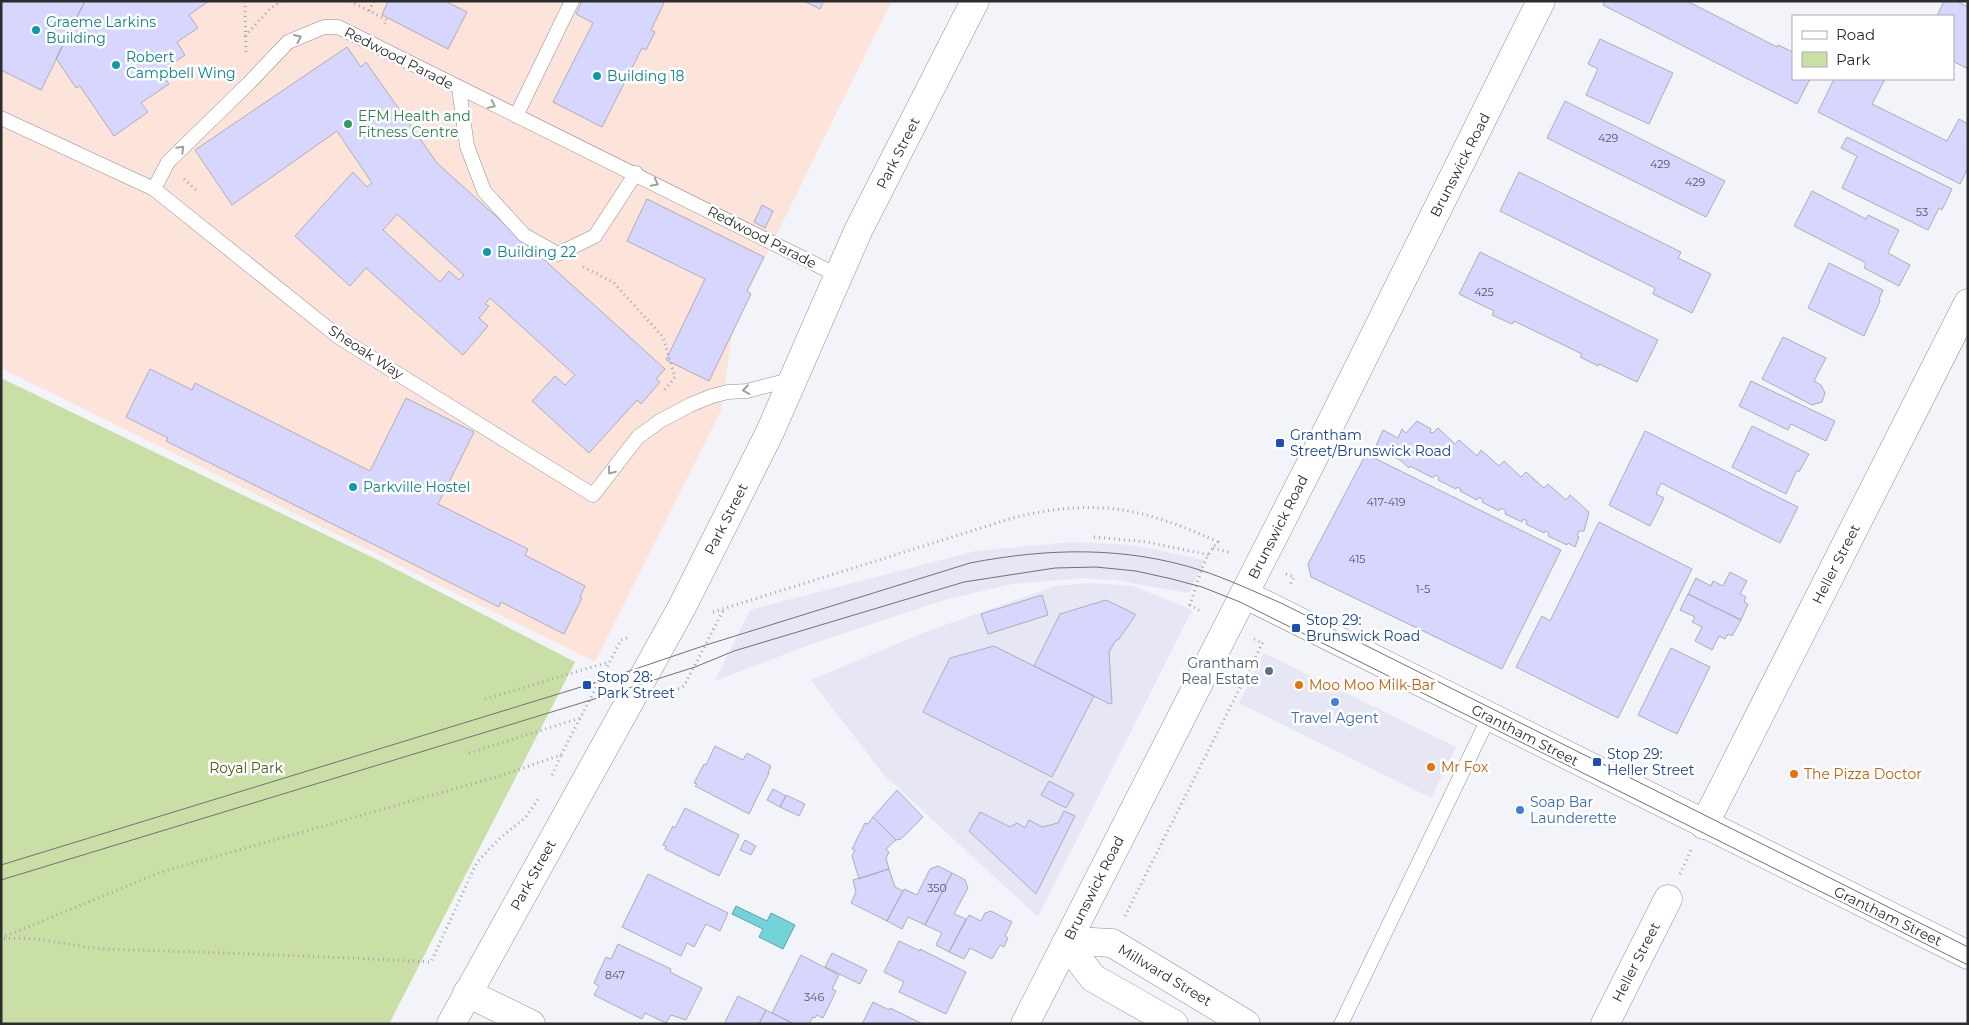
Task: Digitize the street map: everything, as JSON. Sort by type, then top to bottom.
[{"type":"street","name":"Park Street","points":[[451,1024],[682,607],[770,432],[837,275],[858,231],[975,1]]},
{"type":"street","name":"Brunswick Road","points":[[1025,1024],[1244,594],[1540,1]]},
{"type":"street","name":"Heller Street","points":[[1704,825],[1968,303]]},
{"type":"street","name":"Grantham Street","points":[[1244,594],[1968,955]]},
{"type":"street","name":"Heller Street","points":[[1605,1024],[1668,900]]},
{"type":"street","points":[[1066,943],[1094,978],[1174,1024]]},
{"type":"street","name":"Millward Street","points":[[1066,943],[1112,943],[1246,1024]]},
{"type":"street","points":[[467,993],[531,1024]]},
{"type":"lane","points":[[516,116],[572,1]]},
{"type":"lane","name":"Redwood Parade","points":[[154,189],[168,162],[288,42],[324,27],[338,27],[516,116],[636,173],[837,275]]},
{"type":"lane","points":[[459,88],[467,146],[484,191],[524,235],[558,254],[595,236],[636,173]]},
{"type":"lane","points":[[1,118],[154,189]]},
{"type":"lane","name":"Sheoak Way","points":[[154,189],[340,338],[592,495],[638,437],[660,421],[712,396],[728,392],[747,391],[793,379]]},
{"type":"lane","points":[[1341,1024],[1489,717]]},
{"type":"path","points":[[245,1],[245,36],[249,83]]},
{"type":"path","points":[[245,36],[272,8],[282,1]]},
{"type":"path","points":[[370,11],[374,1]]},
{"type":"path","points":[[168,162],[202,195]]},
{"type":"path","points":[[558,254],[613,282],[663,337],[675,377],[657,400]]},
{"type":"path","points":[[724,609],[977,528],[1049,510],[1104,507],[1132,511],[1183,526],[1218,542],[1209,555],[1190,605]]},
{"type":"path","points":[[1094,537],[1147,542],[1209,555]]},
{"type":"path","points":[[1112,943],[1262,643]]},
{"type":"path","points":[[485,699],[609,662]]},
{"type":"path","points":[[469,753],[581,718]]},
{"type":"path","points":[[550,780],[575,729]]},
{"type":"path","points":[[1,939],[161,872],[500,776],[561,755]]},
{"type":"path","points":[[1,939],[19,937],[106,949],[431,962],[477,862],[500,838],[526,817],[541,796]]},
{"type":"path","points":[[1668,900],[1704,825]]},
{"type":"shaded area","points":[[1,1],[892,1],[734,320],[721,411],[595,662],[1,368]]},
{"type":"shaded area","points":[[1071,542],[1133,545],[1204,560],[1189,593],[1114,580],[1085,578],[1012,584],[948,599],[817,642],[715,681],[750,610],[976,551]]},
{"type":"shaded area","points":[[1092,583],[1133,586],[1192,610],[1038,917],[884,775],[811,680],[923,633],[1055,586]]},
{"type":"shaded area","points":[[1264,653],[1456,747],[1431,798],[1239,703]]},
{"type":"green space","name":"Royal Park","points":[[1,378],[380,561],[575,662],[389,1024],[1,1024]]},
{"type":"water","points":[[736,906],[767,921],[771,913],[795,925],[783,949],[759,937],[763,929],[732,914]]},
{"type":"building","name":"Graeme Larkins Building","points":[[1,1],[85,1],[41,90],[1,70]]},
{"type":"building","name":"Robert Campbell Wing","points":[[85,1],[209,1],[189,15],[198,28],[177,42],[185,55],[161,72],[169,84],[141,103],[148,112],[114,136],[80,86],[76,88],[56,58]]},
{"type":"building","points":[[388,1],[445,1],[467,12],[448,49],[382,15]]},
{"type":"building","name":"Building 18","points":[[582,1],[661,1],[664,3],[651,30],[655,32],[646,50],[642,48],[602,127],[553,102],[593,23],[576,14]]},
{"type":"building","points":[[804,1],[824,1],[820,9]]},
{"type":"building","points":[[1605,1],[1687,1],[1777,47],[1778,45],[1792,52],[1792,80],[1809,80],[1797,104],[1603,5]]},
{"type":"building","points":[[1944,1],[1956,1],[1968,7],[1968,69],[1954,62],[1954,15],[1937,15]]},
{"type":"building","points":[[1600,39],[1673,73],[1649,124],[1586,95],[1598,69],[1588,64]]},
{"type":"building","name":"Building 22","points":[[347,47],[361,67],[366,62],[437,163],[665,369],[656,379],[660,382],[641,404],[637,400],[589,453],[532,401],[555,376],[565,385],[575,375],[490,298],[485,304],[489,306],[479,318],[488,326],[463,355],[366,268],[350,286],[295,236],[353,172],[367,187],[372,183],[337,131],[232,205],[195,150]],"holes":[[[397,214],[464,275],[459,280],[449,271],[440,282],[383,230]]]},
{"type":"building","points":[[1834,80],[1884,80],[1872,104],[1947,141],[1959,119],[1968,124],[1968,168],[1960,184],[1818,112]]},
{"type":"building","points":[[1565,101],[1725,181],[1706,217],[1547,138]]},
{"type":"building","points":[[1847,137],[1952,189],[1942,210],[1939,208],[1928,230],[1842,188],[1857,156],[1841,148]]},
{"type":"building","points":[[1519,172],[1681,252],[1678,258],[1711,274],[1692,313],[1653,294],[1655,288],[1500,211]]},
{"type":"building","points":[[1812,191],[1866,219],[1868,215],[1899,230],[1888,253],[1910,265],[1899,286],[1864,268],[1866,263],[1794,226]]},
{"type":"building","points":[[647,199],[764,257],[747,291],[751,294],[709,381],[666,360],[705,279],[627,241]]},
{"type":"building","points":[[762,205],[773,211],[765,228],[754,222]]},
{"type":"building","points":[[1480,252],[1658,340],[1637,382],[1599,364],[1598,366],[1580,357],[1582,354],[1514,321],[1512,324],[1492,315],[1494,311],[1459,294]]},
{"type":"building","points":[[1829,263],[1883,290],[1864,336],[1808,308]]},
{"type":"building","points":[[1783,337],[1826,358],[1814,381],[1821,385],[1825,393],[1822,402],[1812,405],[1762,379]]},
{"type":"building","name":"Parkville Hostel","points":[[150,369],[192,390],[195,383],[370,471],[406,398],[474,432],[438,504],[528,549],[525,555],[585,586],[580,597],[582,598],[564,634],[501,602],[499,607],[166,441],[168,438],[126,417]]},
{"type":"building","points":[[1751,381],[1835,421],[1826,441],[1791,424],[1788,430],[1739,406]]},
{"type":"building","points":[[1417,421],[1431,429],[1430,432],[1433,433],[1438,428],[1455,444],[1459,440],[1477,456],[1481,450],[1499,466],[1504,461],[1521,477],[1526,472],[1544,488],[1548,484],[1566,500],[1570,495],[1589,512],[1584,531],[1579,531],[1575,547],[1548,536],[1549,533],[1545,531],[1544,533],[1526,524],[1527,521],[1523,519],[1522,522],[1505,514],[1506,511],[1500,508],[1499,511],[1482,502],[1483,500],[1479,497],[1477,500],[1460,491],[1461,489],[1457,487],[1456,489],[1438,480],[1439,477],[1435,475],[1433,478],[1410,466],[1409,468],[1400,460],[1375,448],[1383,430],[1398,438],[1402,429],[1406,433]]},
{"type":"building","points":[[1752,426],[1809,454],[1799,472],[1797,470],[1786,494],[1732,467]]},
{"type":"building","points":[[1645,431],[1798,507],[1780,543],[1661,483],[1656,494],[1664,498],[1650,526],[1609,505]]},
{"type":"building","points":[[1366,454],[1561,550],[1502,669],[1311,577],[1308,564]]},
{"type":"building","points":[[1599,522],[1692,569],[1618,718],[1516,667],[1542,616],[1550,621]]},
{"type":"building","points":[[1730,572],[1747,581],[1740,594],[1746,597],[1744,602],[1748,604],[1741,620],[1688,594],[1696,578],[1711,586],[1713,581],[1723,586]]},
{"type":"building","points":[[1688,594],[1741,620],[1732,636],[1728,634],[1725,639],[1719,636],[1712,650],[1695,641],[1702,627],[1692,622],[1695,617],[1680,610]]},
{"type":"building","points":[[1042,595],[1048,615],[988,634],[981,614]]},
{"type":"building","points":[[1106,600],[1135,614],[1109,652],[1112,703],[1110,704],[1034,666],[1060,614]]},
{"type":"building","points":[[994,646],[1094,696],[1052,777],[923,712],[950,658]]},
{"type":"building","points":[[1671,648],[1710,667],[1677,734],[1638,715]]},
{"type":"building","points":[[715,746],[743,760],[747,753],[771,766],[749,814],[695,786],[697,784],[694,783],[704,764],[706,765]]},
{"type":"building","points":[[1049,781],[1074,794],[1066,808],[1041,795]]},
{"type":"building","points":[[773,789],[786,796],[780,807],[767,800]]},
{"type":"building","points":[[897,790],[923,817],[901,839],[896,840],[873,817]]},
{"type":"building","points":[[786,795],[805,804],[799,816],[780,807]]},
{"type":"building","points":[[685,808],[739,835],[719,876],[665,849],[666,846],[663,845],[673,826],[675,828]]},
{"type":"building","points":[[1064,811],[1075,816],[1036,894],[969,831],[980,812],[1010,827],[1017,823],[1025,828],[1029,820],[1042,827],[1058,823]]},
{"type":"building","points":[[873,817],[896,840],[886,849],[889,852],[886,858],[889,869],[859,879],[852,856],[855,850],[852,849],[865,823],[868,824]]},
{"type":"building","points":[[745,840],[756,846],[751,855],[740,850]]},
{"type":"building","points":[[938,866],[952,873],[925,925],[908,917],[902,929],[887,921],[904,889],[917,895],[930,869]]},
{"type":"building","points":[[889,869],[895,887],[903,891],[887,921],[851,903],[856,892],[853,880]]},
{"type":"building","points":[[952,873],[965,880],[968,888],[954,914],[966,919],[949,952],[936,945],[942,933],[925,925]]},
{"type":"building","points":[[648,874],[728,913],[720,931],[706,924],[694,947],[687,943],[681,956],[622,927]]},
{"type":"building","points":[[991,911],[1012,922],[1005,936],[1008,938],[1004,947],[1000,945],[992,959],[970,948],[964,959],[949,952],[969,915],[981,921],[985,913]]},
{"type":"building","points":[[899,941],[920,951],[920,949],[966,972],[946,1014],[899,992],[904,982],[884,972]]},
{"type":"building","points":[[618,944],[671,969],[670,972],[702,988],[686,1020],[671,1015],[666,1023],[645,1013],[642,1019],[594,995],[599,986],[594,983],[606,957],[611,959]]},
{"type":"building","points":[[832,953],[867,970],[860,984],[825,967]]},
{"type":"building","points":[[801,955],[839,975],[832,989],[836,991],[823,1018],[817,1015],[815,1018],[813,1017],[809,1024],[794,1024],[772,1013]]},
{"type":"building","points":[[738,996],[766,1010],[759,1024],[724,1024]]},
{"type":"building","points":[[873,1002],[889,1010],[890,1008],[923,1024],[862,1024]]},
{"type":"building","points":[[766,1010],[794,1024],[759,1024]]},
{"type":"tram line","points":[[1,865],[594,683],[706,645],[970,563],[1028,554],[1057,552],[1114,553],[1171,562],[1200,570],[1281,603],[1968,947]]},
{"type":"tram line","points":[[1,880],[591,700],[695,667],[734,651],[964,582],[1055,568],[1096,567],[1136,571],[1172,579],[1202,587],[1240,602],[1968,965]]},
{"type":"place","name":"Graeme Larkins Building","points":[[36,30]]},
{"type":"place","name":"Robert Campbell Wing","points":[[116,65]]},
{"type":"place","name":"Building 18","points":[[597,76]]},
{"type":"place","name":"EFM Health and Fitness Centre","points":[[348,124]]},
{"type":"place","name":"Building 22","points":[[487,252]]},
{"type":"place","name":"Grantham Street/Brunswick Road","points":[[1280,443]]},
{"type":"place","name":"Parkville Hostel","points":[[353,487]]},
{"type":"place","name":"Stop 29: Brunswick Road","points":[[1296,628]]},
{"type":"place","name":"Grantham Real Estate","points":[[1269,671]]},
{"type":"place","name":"Stop 28: Park Street","points":[[587,685]]},
{"type":"place","name":"Moo Moo Milk Bar","points":[[1299,685]]},
{"type":"place","name":"Travel Agent","points":[[1335,702]]},
{"type":"place","name":"Stop 29: Heller Street","points":[[1597,762]]},
{"type":"place","name":"Mr Fox","points":[[1431,767]]},
{"type":"place","name":"The Pizza Doctor","points":[[1794,774]]},
{"type":"place","name":"Soap Bar Launderette","points":[[1520,810]]}]
